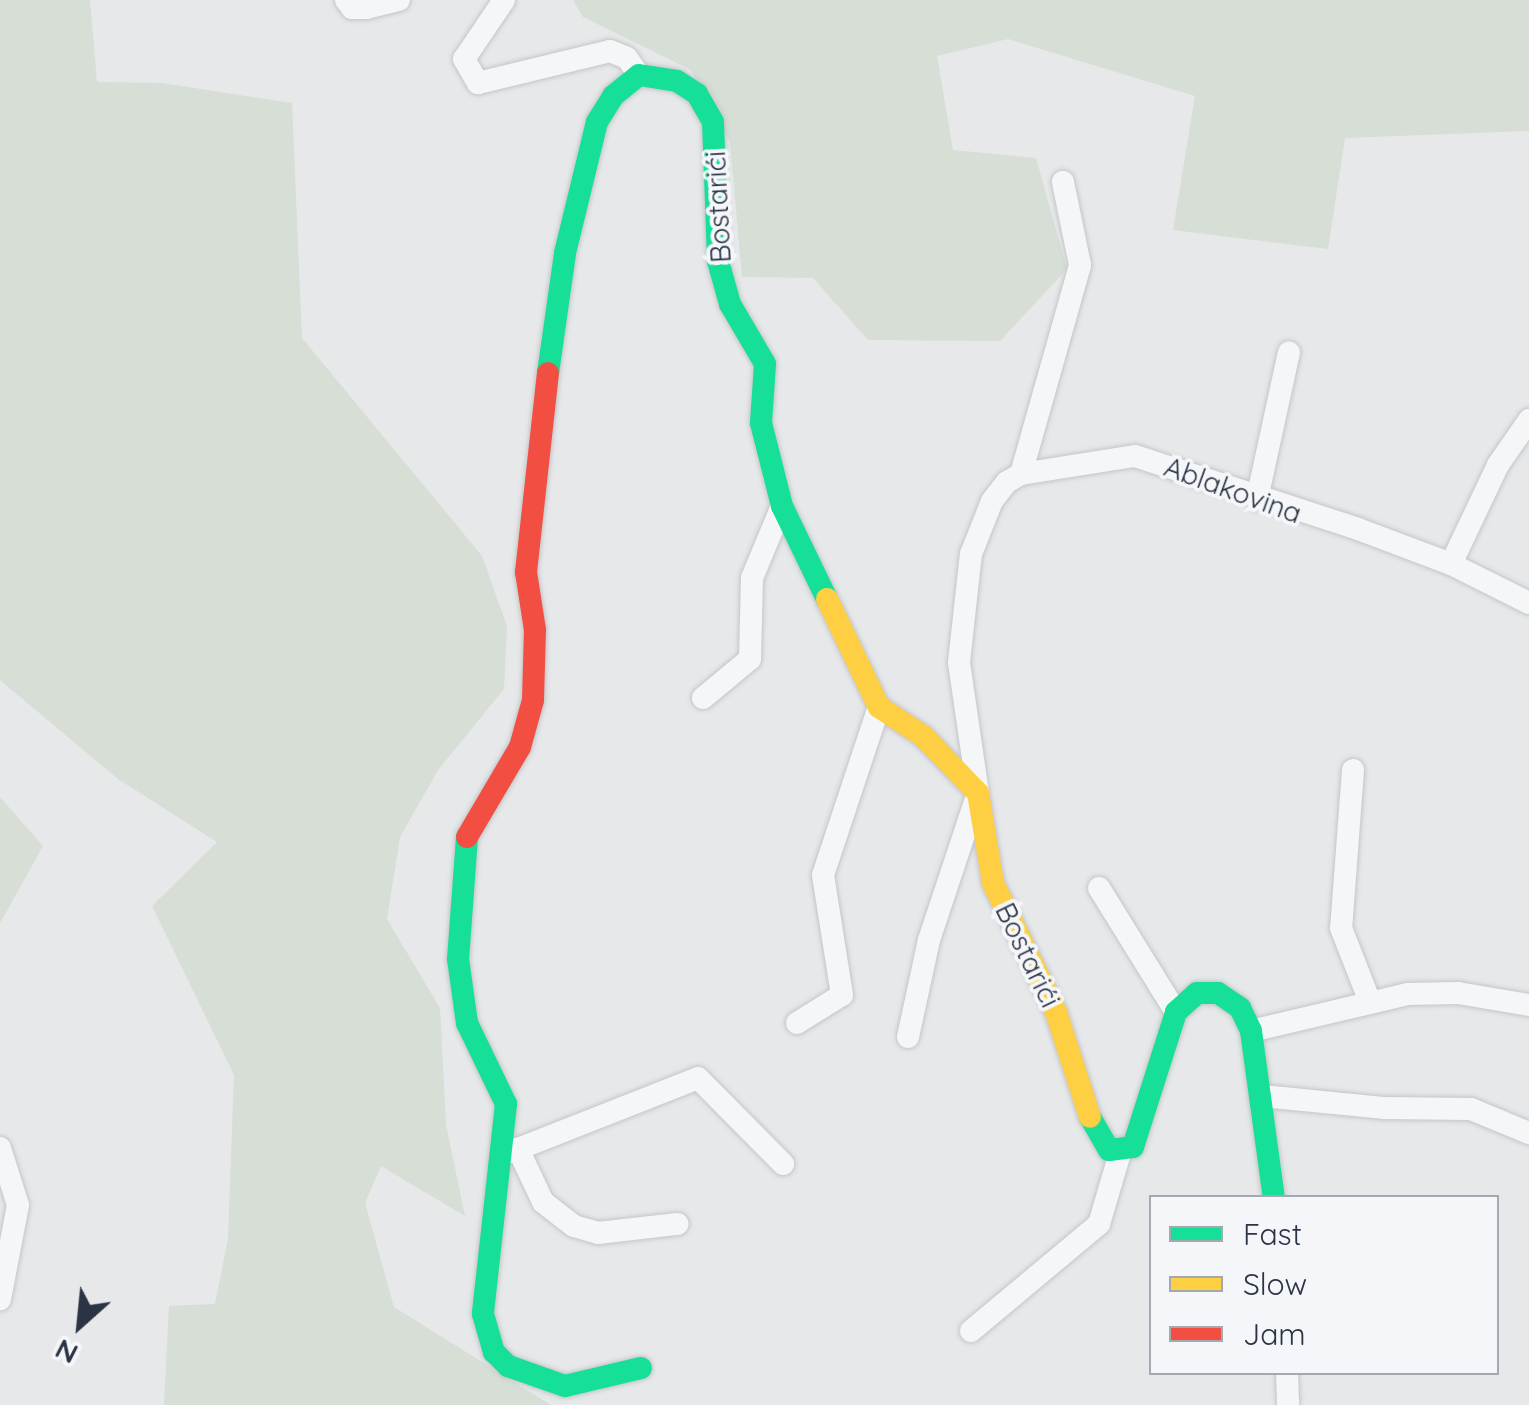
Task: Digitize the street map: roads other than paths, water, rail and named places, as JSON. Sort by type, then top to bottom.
[{"type":"street","points":[[346,0],[352,8],[392,2]]},
{"type":"street","points":[[504,0],[464,58],[478,82],[610,51],[627,58],[639,76],[613,96],[598,122],[553,321],[526,572],[535,630],[533,700],[520,746],[477,808],[463,858],[458,959],[467,1023],[506,1104],[510,1152],[483,1314],[494,1352],[536,1379],[565,1386],[641,1368]]},
{"type":"street","name":"Bostarići","points":[[639,76],[677,81],[697,94],[713,122],[718,261],[730,304],[765,364],[762,423],[782,506],[879,708]]},
{"type":"street","points":[[908,1037],[929,940],[978,793],[959,685],[971,554],[992,500],[1021,474],[1080,266],[1063,182]]},
{"type":"street","points":[[1256,499],[1289,352]]},
{"type":"street","points":[[1451,564],[1498,465],[1529,420]]},
{"type":"street","name":"Ablakovina","points":[[1021,474],[1135,456],[1451,564],[1529,603]]},
{"type":"street","points":[[703,698],[750,659],[752,578],[782,506]]},
{"type":"street","points":[[797,1024],[842,995],[823,875],[879,708],[923,736],[978,793]]},
{"type":"street","points":[[1353,770],[1341,928],[1370,1002]]},
{"type":"street","name":"Bostarići","points":[[978,793],[994,884],[1056,1012],[1094,1131],[1108,1150],[1120,1153]]},
{"type":"street","points":[[1099,888],[1176,1012]]},
{"type":"street","points":[[971,1331],[1099,1224],[1120,1153],[1141,1133],[1176,1012],[1197,993],[1218,993],[1240,1008],[1251,1031],[1274,1195]]},
{"type":"street","points":[[1251,1031],[1370,1002],[1458,993],[1529,1005]]},
{"type":"street","points":[[510,1152],[698,1078],[783,1164]]},
{"type":"street","points":[[1262,1096],[1385,1108],[1471,1109],[1529,1133]]},
{"type":"street","points":[[0,1148],[18,1205],[0,1300]]},
{"type":"street","points":[[510,1152],[544,1202],[574,1226],[598,1234],[678,1224]]},
{"type":"street","points":[[1288,1375],[1288,1405]]}]
